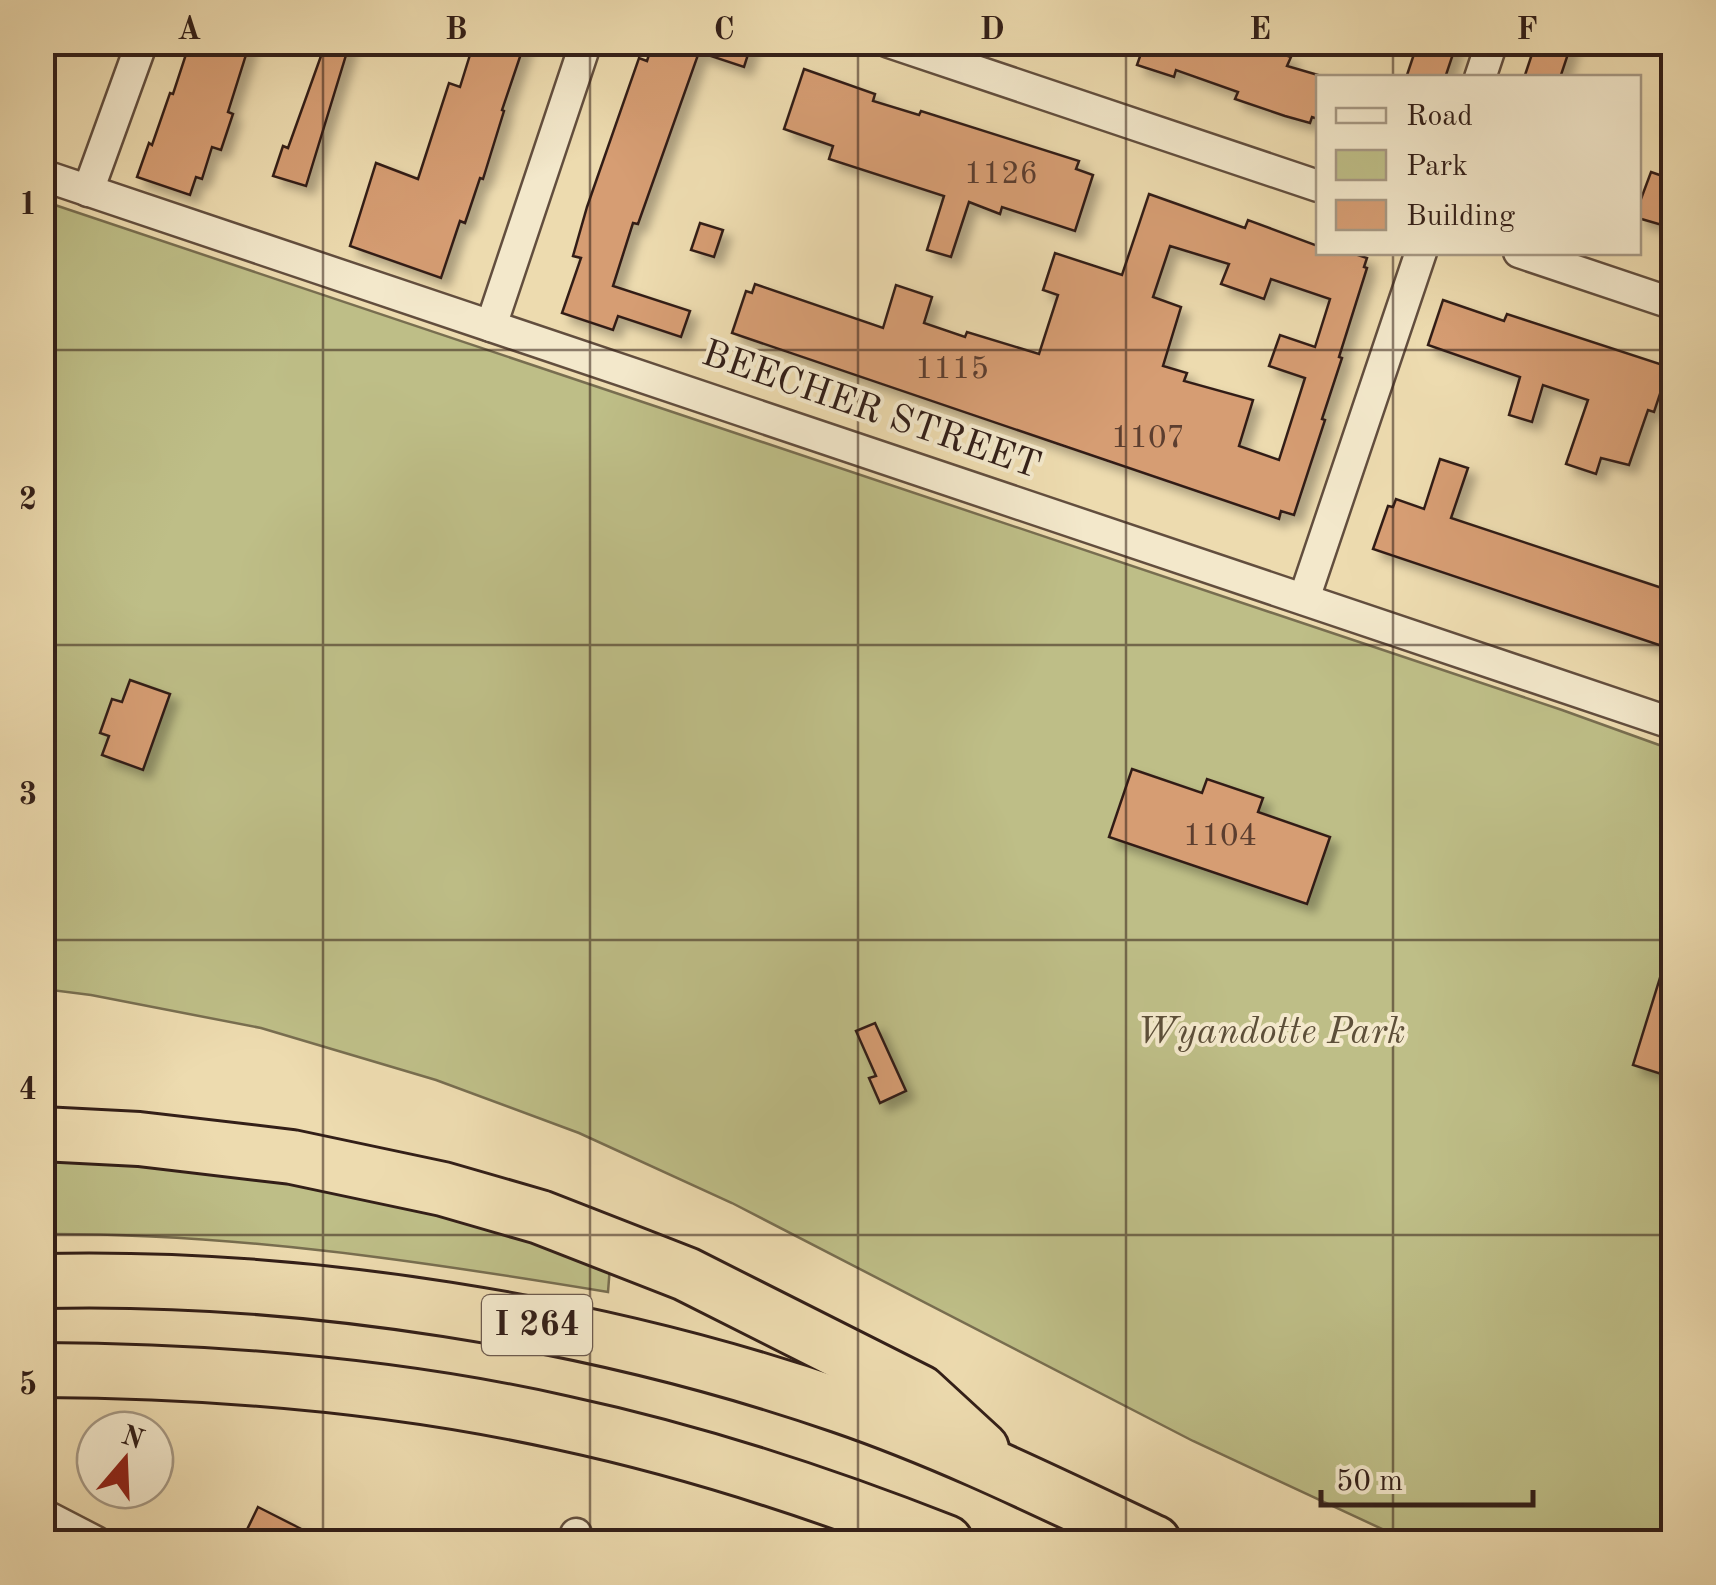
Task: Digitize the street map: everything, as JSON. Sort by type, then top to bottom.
[{"type":"highway","points":[[42,1134],[139,1138],[292,1156],[443,1189],[540,1217],[686,1274],[920,1392],[1009,1474]]},
{"type":"highway","name":"I 264","points":[[42,1281],[110,1280],[282,1290],[546,1326],[746,1376],[844,1406],[1009,1474],[1154,1542]]},
{"type":"highway","name":"I 264","points":[[42,1370],[184,1373],[321,1386],[442,1400],[563,1423],[773,1480],[946,1542]]},
{"type":"street","points":[[88,190],[142,42]]},
{"type":"street","points":[[490,326],[586,42]]},
{"type":"street","points":[[889,42],[1316,185]]},
{"type":"street","points":[[1481,75],[1492,42]]},
{"type":"street","name":"BEECHER STREET","points":[[42,175],[1674,724]]},
{"type":"street","points":[[1304,599],[1420,255]]},
{"type":"street","points":[[1529,255],[1674,304]]},
{"type":"street","points":[[42,1514],[96,1542]]},
{"type":"green space","name":"Wyandotte Park","points":[[43,201],[1673,750],[1673,1542],[1410,1542],[1193,1441],[732,1203],[579,1133],[436,1080],[261,1028],[43,989]]},
{"type":"green space","points":[[43,1156],[198,1166],[423,1206],[610,1266],[608,1292],[327,1251],[185,1238],[43,1234]]},
{"type":"building","points":[[190,42],[250,42],[228,112],[233,114],[221,150],[212,147],[202,179],[196,177],[190,195],[137,177],[170,93],[173,94]]},
{"type":"building","points":[[326,42],[350,42],[306,186],[273,176],[283,146],[288,148]]},
{"type":"building","points":[[474,42],[525,42],[483,179],[480,178],[465,223],[460,221],[441,278],[350,246],[376,163],[418,179],[449,83],[460,87]]},
{"type":"building","points":[[653,42],[752,42],[744,67],[699,52],[613,286],[690,311],[681,337],[618,316],[613,330],[562,313],[581,258],[573,256],[587,207],[639,58],[647,61]]},
{"type":"building","points":[[1145,42],[1247,42],[1291,57],[1287,66],[1318,75],[1316,118],[1312,117],[1310,123],[1285,116],[1235,99],[1238,92],[1176,70],[1174,77],[1137,65]]},
{"type":"building","points":[[1418,42],[1457,42],[1446,75],[1407,75]]},
{"type":"building","points":[[1536,42],[1572,42],[1561,75],[1525,75]]},
{"type":"building","points":[[804,69],[875,94],[873,101],[919,115],[921,111],[1079,161],[1076,169],[1093,175],[1075,231],[1002,207],[1000,214],[969,202],[951,257],[927,250],[944,196],[829,159],[833,146],[784,129]]},
{"type":"building","points":[[1651,172],[1674,180],[1674,193],[1662,225],[1641,219],[1641,199]]},
{"type":"building","points":[[1149,194],[1245,228],[1248,220],[1316,245],[1316,255],[1367,258],[1322,419],[1325,420],[1294,515],[1281,511],[1279,519],[732,333],[746,291],[752,293],[755,284],[883,328],[896,285],[932,297],[924,323],[1039,354],[1058,295],[1043,290],[1055,253],[1122,275]],"holes":[[[1170,246],[1229,264],[1221,284],[1264,299],[1271,279],[1330,299],[1315,347],[1280,335],[1269,366],[1305,378],[1279,460],[1239,446],[1253,400],[1184,381],[1187,373],[1163,366],[1181,307],[1153,297]]]},
{"type":"building","points":[[700,223],[723,230],[714,257],[691,250]]},
{"type":"building","points":[[1443,300],[1504,321],[1507,314],[1669,367],[1654,412],[1648,410],[1629,465],[1601,458],[1596,474],[1566,464],[1588,400],[1543,385],[1532,422],[1509,415],[1520,377],[1428,345]]},
{"type":"building","points":[[1440,459],[1468,468],[1451,518],[1674,592],[1674,650],[1373,549],[1388,506],[1393,507],[1396,499],[1424,509]]},
{"type":"building","points":[[130,680],[170,694],[143,770],[102,755],[109,736],[100,733],[112,699],[122,702]]},
{"type":"building","points":[[1132,769],[1202,793],[1207,779],[1263,798],[1258,812],[1330,837],[1307,904],[1109,837]]},
{"type":"building","points":[[1668,952],[1674,953],[1674,1078],[1633,1065]]},
{"type":"building","points":[[875,1023],[906,1091],[880,1103],[869,1078],[876,1076],[856,1031]]},
{"type":"building","points":[[258,1507],[327,1542],[241,1542]]}]
